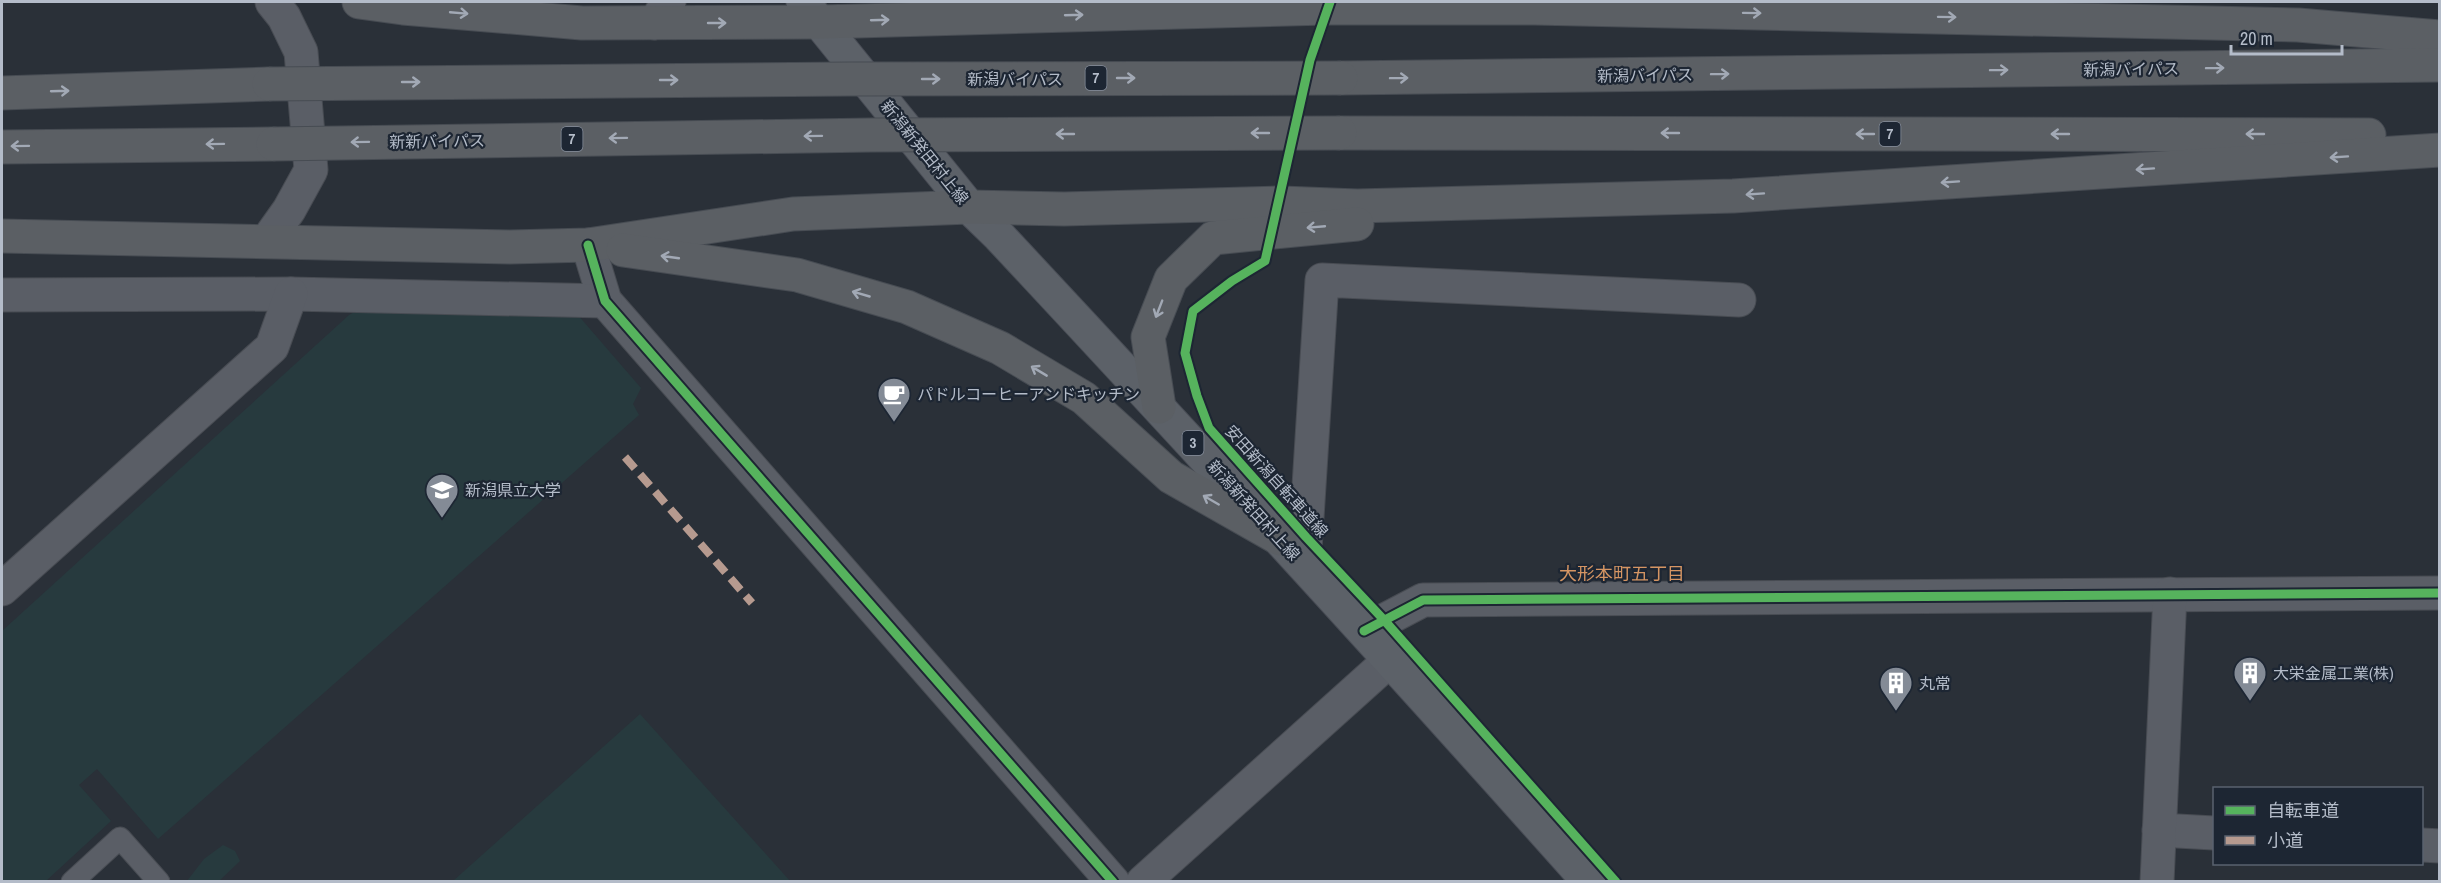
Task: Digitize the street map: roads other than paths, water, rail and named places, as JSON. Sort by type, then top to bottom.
[{"type":"highway","points":[[359,2],[582,23],[662,12],[1537,5],[2298,25],[2439,37]]},
{"type":"highway","points":[[1263,2],[1308,8]]},
{"type":"highway","name":"新潟バイパス","points":[[2,93],[269,84],[1341,78],[2439,65]]},
{"type":"highway","name":"新新バイパス","points":[[2,147],[872,135],[1340,133],[2439,135]]},
{"type":"highway","points":[[2,236],[510,247],[588,245],[793,214],[969,207],[1064,208],[1282,203],[1357,206],[1733,196],[2439,150]]},
{"type":"highway","points":[[1159,407],[1148,337],[1171,279],[1213,238],[1646,198]]},
{"type":"highway","points":[[588,245],[797,275],[907,307],[1000,348],[1084,398],[1171,477],[1281,539]]},
{"type":"main road","name":"新潟新発田村上線","points":[[812,12],[969,207],[999,236],[1281,539],[1589,882]]},
{"type":"street","points":[[267,241],[289,210],[312,170],[301,52],[284,16],[272,2]]},
{"type":"street","points":[[588,245],[605,301],[1113,882]]},
{"type":"street","points":[[1304,565],[1322,280],[1739,300]]},
{"type":"street","points":[[2,295],[291,294],[605,301]]},
{"type":"street","points":[[2,590],[272,346],[291,294]]},
{"type":"street","points":[[1364,631],[1424,600],[2439,593]]},
{"type":"street","points":[[2157,882],[2170,594]]},
{"type":"street","points":[[1143,882],[1391,659]]},
{"type":"street","points":[[2159,830],[2213,833]]},
{"type":"street","points":[[2423,845],[2439,846]]},
{"type":"lane","points":[[72,882],[120,838],[159,882]]},
{"type":"place","name":"パドルコーヒーアンドキッチン","points":[[894,423]]},
{"type":"place","name":"新潟県立大学","points":[[442,519]]},
{"type":"place","name":"大栄金属工業(株)","points":[[2250,702]]},
{"type":"place","name":"丸常","points":[[1896,712]]},
{"type":"district","name":"大形本町五丁目","points":[[1622,574]]}]
